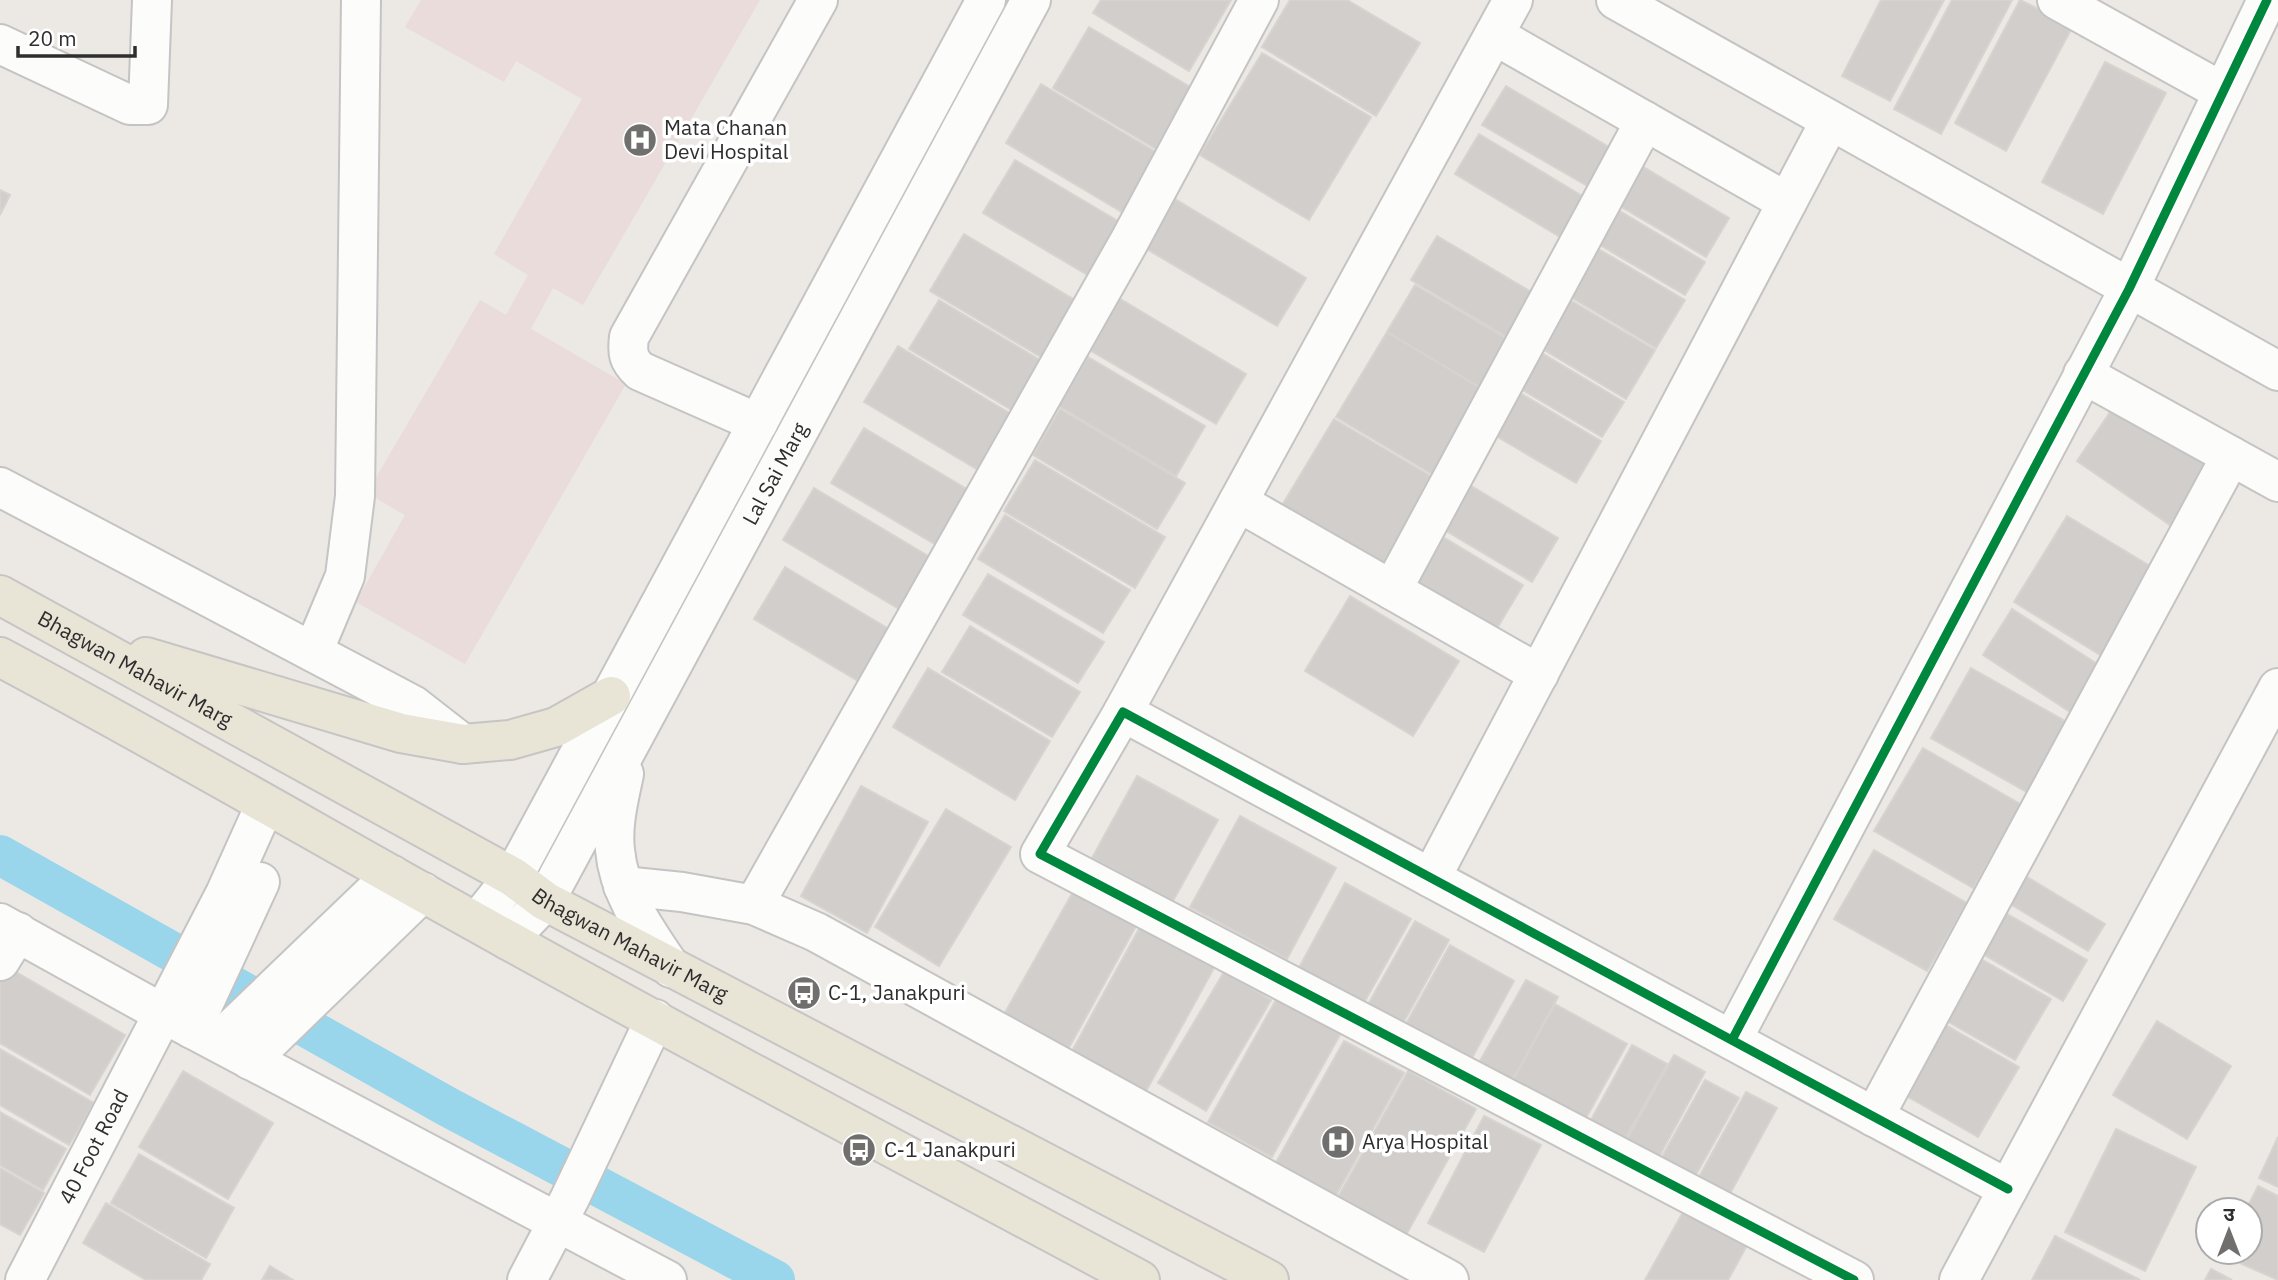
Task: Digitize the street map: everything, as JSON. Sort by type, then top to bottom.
[{"type":"main road","name":"Bhagwan Mahavir Marg","points":[[0,595],[513,877],[545,901],[1269,1280]]},
{"type":"main road","points":[[74,635],[401,733],[463,744],[510,740],[556,727],[611,696]]},
{"type":"main road","points":[[0,657],[143,733],[276,811],[493,931],[1140,1280]]},
{"type":"street","points":[[0,44],[130,105],[149,105],[152,0]]},
{"type":"street","points":[[313,652],[345,576],[355,496],[361,0]]},
{"type":"street","points":[[758,423],[640,370],[631,362],[627,351],[629,337],[818,0]]},
{"type":"street","name":"Lal Sai Marg","points":[[493,931],[513,877],[986,0]]},
{"type":"street","name":"Lal Sai Marg","points":[[493,931],[545,901],[1031,0]]},
{"type":"street","points":[[754,905],[1130,240],[1259,0]]},
{"type":"street","points":[[1513,0],[1123,712],[1040,854],[1854,1280]]},
{"type":"street","points":[[1616,0],[2278,371]]},
{"type":"street","points":[[2057,0],[2223,92]]},
{"type":"street","points":[[1732,1040],[2129,289],[2267,0]]},
{"type":"street","points":[[1494,35],[1787,202]]},
{"type":"street","points":[[1392,590],[1645,121]]},
{"type":"street","points":[[1431,878],[1830,121]]},
{"type":"street","points":[[2083,374],[2278,482]]},
{"type":"street","points":[[1874,1117],[2231,456]]},
{"type":"street","points":[[0,487],[413,705],[463,744]]},
{"type":"street","points":[[1238,502],[1539,674]]},
{"type":"street","points":[[1959,1280],[2278,688]]},
{"type":"street","points":[[1123,712],[2008,1189]]},
{"type":"street","points":[[631,741],[617,806],[615,849],[623,887],[640,922],[671,968]]},
{"type":"street","name":"40 Foot Road","points":[[24,1280],[214,1026],[238,898],[276,811]]},
{"type":"street","points":[[214,1026],[332,956],[407,884]]},
{"type":"street","points":[[623,887],[682,892],[754,905],[816,932],[1449,1280]]},
{"type":"street","points":[[6,939],[214,1026],[564,1210],[667,1280]]},
{"type":"street","points":[[527,1280],[564,1210],[655,1019]]},
{"type":"shaded area","points":[[421,0],[760,0],[583,305],[553,288],[531,329],[626,384],[465,664],[356,602],[405,515],[367,493],[480,300],[506,315],[528,275],[494,254],[582,99],[516,61],[504,82],[405,27]]},
{"type":"building","points":[[1101,0],[1231,0],[1189,71],[1093,13]]},
{"type":"building","points":[[1290,0],[1347,0],[1420,43],[1376,116],[1262,47]]},
{"type":"building","points":[[1881,0],[1944,0],[1890,101],[1842,76]]},
{"type":"building","points":[[1952,0],[2012,0],[1941,134],[1894,109]]},
{"type":"building","points":[[2020,0],[2073,26],[2006,151],[1955,123]]},
{"type":"building","points":[[1089,27],[1192,88],[1156,149],[1053,88]]},
{"type":"building","points":[[1262,53],[1371,117],[1309,220],[1200,155]]},
{"type":"building","points":[[2105,62],[2166,93],[2103,214],[2042,182]]},
{"type":"building","points":[[1041,84],[1161,155],[1125,214],[1006,143]]},
{"type":"building","points":[[1506,86],[1619,153],[1596,191],[1482,125]]},
{"type":"building","points":[[1479,134],[1589,200],[1565,240],[1455,174]]},
{"type":"building","points":[[1015,160],[1128,227],[1096,280],[983,213]]},
{"type":"building","points":[[1632,160],[1729,218],[1706,257],[1608,199]]},
{"type":"building","points":[[0,190],[10,195],[0,215]]},
{"type":"building","points":[[1175,199],[1306,278],[1277,326],[1145,248]]},
{"type":"building","points":[[1608,204],[1705,262],[1685,295],[1588,238]]},
{"type":"building","points":[[964,234],[1090,309],[1056,366],[930,291]]},
{"type":"building","points":[[1437,236],[1533,293],[1507,337],[1411,280]]},
{"type":"building","points":[[1585,241],[1685,300],[1656,348],[1557,289]]},
{"type":"building","points":[[1415,285],[1507,339],[1479,387],[1387,332]]},
{"type":"building","points":[[1558,293],[1655,350],[1626,399],[1529,341]]},
{"type":"building","points":[[1117,297],[1246,374],[1216,424],[1086,348]]},
{"type":"building","points":[[939,300],[1045,363],[1015,412],[909,349]]},
{"type":"building","points":[[1387,332],[1486,391],[1435,476],[1336,417]]},
{"type":"building","points":[[898,346],[1011,414],[978,470],[864,402]]},
{"type":"building","points":[[1535,349],[1624,402],[1602,437],[1514,385]]},
{"type":"building","points":[[1088,357],[1205,426],[1176,476],[1059,406]]},
{"type":"building","points":[[1510,387],[1601,441],[1576,483],[1484,429]]},
{"type":"building","points":[[2117,402],[2213,469],[2173,527],[2077,461]]},
{"type":"building","points":[[1060,409],[1185,483],[1157,529],[1033,455]]},
{"type":"building","points":[[1334,419],[1444,484],[1385,583],[1275,517]]},
{"type":"building","points":[[864,428],[977,495],[943,549],[831,483]]},
{"type":"building","points":[[1035,460],[1165,537],[1135,588],[1004,511]]},
{"type":"building","points":[[1458,478],[1558,538],[1532,582],[1431,522]]},
{"type":"building","points":[[814,488],[935,560],[904,612],[783,540]]},
{"type":"building","points":[[1005,515],[1130,590],[1103,633],[978,559]]},
{"type":"building","points":[[2067,516],[2160,572],[2107,659],[2014,602]]},
{"type":"building","points":[[1443,537],[1523,585],[1496,630],[1416,583]]},
{"type":"building","points":[[785,567],[899,635],[868,687],[754,619]]},
{"type":"building","points":[[988,574],[1104,642],[1078,683],[963,615]]},
{"type":"building","points":[[1350,596],[1459,661],[1413,736],[1305,671]]},
{"type":"building","points":[[2012,609],[2105,669],[2075,715],[1983,655]]},
{"type":"building","points":[[970,626],[1080,692],[1052,737],[942,672]]},
{"type":"building","points":[[928,668],[1050,741],[1015,800],[893,727]]},
{"type":"building","points":[[1971,668],[2079,729],[2039,799],[1931,738]]},
{"type":"building","points":[[1923,748],[2022,805],[1973,888],[1874,831]]},
{"type":"building","points":[[1137,776],[1218,820],[1173,901],[1092,858]]},
{"type":"building","points":[[861,786],[928,822],[867,933],[801,896]]},
{"type":"building","points":[[946,809],[1011,847],[939,966],[875,927]]},
{"type":"building","points":[[1240,816],[1336,868],[1287,959],[1190,907]]},
{"type":"building","points":[[1874,850],[1967,903],[1927,971],[1834,919]]},
{"type":"building","points":[[2019,872],[2105,924],[2088,951],[2002,899]]},
{"type":"building","points":[[1078,883],[1141,917],[1066,1053],[1002,1018]]},
{"type":"building","points":[[1345,883],[1411,919],[1360,1010],[1295,975]]},
{"type":"building","points":[[1995,907],[2087,960],[2063,1001],[1971,947]]},
{"type":"building","points":[[1415,921],[1449,940],[1397,1034],[1362,1015]]},
{"type":"building","points":[[1140,927],[1214,968],[1145,1093],[1071,1053]]},
{"type":"building","points":[[1450,945],[1514,981],[1466,1069],[1401,1033]]},
{"type":"building","points":[[1974,955],[2051,999],[2015,1060],[1938,1016]]},
{"type":"building","points":[[9,968],[125,1035],[90,1095],[0,1043],[0,983]]},
{"type":"building","points":[[1224,972],[1271,1000],[1206,1111],[1158,1083]]},
{"type":"building","points":[[1526,980],[1558,997],[1505,1094],[1472,1075]]},
{"type":"building","points":[[1277,998],[1341,1033],[1272,1157],[1208,1122]]},
{"type":"building","points":[[1555,1004],[1627,1044],[1580,1129],[1508,1089]]},
{"type":"building","points":[[1937,1020],[2019,1067],[1978,1137],[1896,1090]]},
{"type":"building","points":[[2157,1021],[2231,1066],[2187,1139],[2113,1095]]},
{"type":"building","points":[[1344,1041],[1404,1073],[1334,1199],[1274,1166]]},
{"type":"building","points":[[1632,1045],[1667,1064],[1620,1148],[1586,1129]]},
{"type":"building","points":[[0,1049],[94,1103],[69,1145],[0,1105]]},
{"type":"building","points":[[1674,1055],[1705,1072],[1654,1166],[1622,1148]]},
{"type":"building","points":[[183,1071],[273,1123],[228,1199],[139,1147]]},
{"type":"building","points":[[1408,1071],[1476,1109],[1401,1244],[1333,1206]]},
{"type":"building","points":[[1705,1080],[1739,1098],[1693,1180],[1659,1162]]},
{"type":"building","points":[[1746,1092],[1777,1108],[1726,1201],[1695,1184]]},
{"type":"building","points":[[0,1112],[66,1149],[43,1190],[0,1165]]},
{"type":"building","points":[[1484,1116],[1541,1145],[1484,1252],[1428,1223]]},
{"type":"building","points":[[2116,1129],[2196,1167],[2145,1271],[2065,1232]]},
{"type":"building","points":[[2278,1137],[2278,1187],[2259,1178]]},
{"type":"building","points":[[139,1154],[234,1208],[206,1258],[111,1203]]},
{"type":"building","points":[[0,1168],[44,1193],[20,1235],[0,1224]]},
{"type":"building","points":[[2258,1186],[2278,1196],[2278,1280],[2246,1266],[2264,1266],[2264,1196],[2253,1196]]},
{"type":"building","points":[[106,1203],[210,1264],[201,1280],[146,1280],[83,1243]]},
{"type":"building","points":[[1687,1205],[1750,1240],[1728,1280],[1645,1280]]},
{"type":"building","points":[[2055,1236],[2140,1280],[2032,1280]]},
{"type":"building","points":[[270,1266],[293,1280],[262,1280]]},
{"type":"building","points":[[2211,1269],[2232,1280],[2205,1280]]},
{"type":"waterway","points":[[0,855],[448,1107],[775,1280]]},
{"type":"cycle path","points":[[1732,1040],[2129,289],[2267,0]]},
{"type":"cycle path","points":[[1854,1280],[1040,854],[1123,712],[2008,1189]]},
{"type":"place","name":"Mata Chanan Devi Hospital","points":[[640,140]]},
{"type":"place","name":"C-1, Janakpuri","points":[[804,993]]},
{"type":"place","name":"Arya Hospital","points":[[1338,1142]]},
{"type":"place","name":"C-1 Janakpuri","points":[[859,1150]]}]
